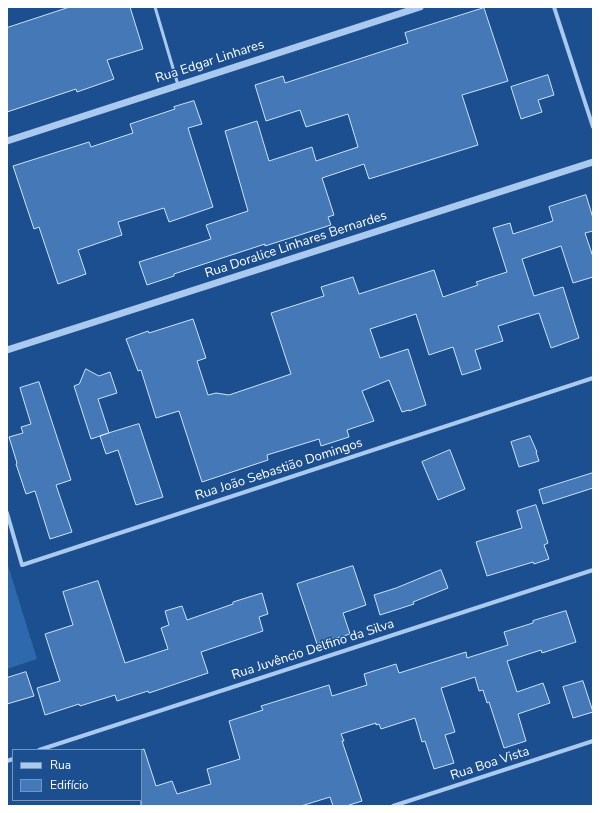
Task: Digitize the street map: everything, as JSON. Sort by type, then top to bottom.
[{"type":"street","name":"Rua Edgar Linhares","points":[[7,141],[420,7]]},
{"type":"street","points":[[554,7],[593,127]]},
{"type":"street","name":"Rua Doralice Linhares Bernardes","points":[[7,350],[593,162]]},
{"type":"street","name":"Rua João Sebastião Domingos","points":[[7,513],[22,565],[593,378]]},
{"type":"street","name":"Rua Juvêncio Delfino da Silva","points":[[42,749],[593,570]]},
{"type":"street","name":"Rua Boa Vista","points":[[393,806],[593,741]]},
{"type":"lane","points":[[155,7],[178,86]]},
{"type":"shaded area","points":[[7,562],[37,659],[7,669]]},
{"type":"building","points":[[70,7],[130,7],[143,49],[107,60],[114,79],[77,92],[76,89],[7,112],[7,28]]},
{"type":"building","points":[[484,8],[508,81],[462,95],[478,145],[369,179],[364,164],[322,178],[334,215],[328,217],[331,225],[265,246],[265,244],[174,274],[174,276],[147,285],[139,262],[211,239],[206,225],[248,211],[225,131],[257,121],[269,161],[312,147],[316,161],[358,147],[348,114],[306,127],[300,110],[266,121],[255,85],[283,76],[285,83],[408,43],[405,33]]},
{"type":"building","points":[[548,75],[554,95],[538,100],[542,112],[521,119],[511,87]]},
{"type":"building","points":[[194,101],[202,124],[188,128],[213,207],[169,222],[164,208],[118,222],[122,235],[78,250],[86,274],[58,284],[39,227],[34,229],[13,166],[89,142],[91,147],[133,133],[130,124]]},
{"type":"building","points":[[586,195],[593,218],[593,231],[585,233],[593,257],[593,277],[573,283],[561,246],[522,259],[534,296],[563,287],[579,338],[551,348],[539,313],[498,326],[503,341],[475,350],[481,369],[462,375],[453,347],[429,355],[416,314],[370,329],[380,358],[408,349],[426,405],[402,412],[389,380],[362,391],[374,421],[347,430],[349,437],[321,446],[319,439],[267,455],[268,460],[202,482],[179,411],[156,418],[141,370],[138,371],[126,339],[148,331],[149,333],[193,319],[206,358],[197,361],[208,395],[216,393],[229,395],[291,374],[271,313],[324,296],[321,287],[353,277],[359,294],[434,270],[443,297],[478,285],[476,282],[507,272],[493,228],[510,223],[513,234],[553,221],[549,207]]},
{"type":"building","points":[[86,369],[99,376],[110,372],[117,393],[98,399],[109,433],[91,439],[74,386],[79,384]]},
{"type":"building","points":[[39,382],[71,480],[56,485],[72,532],[50,539],[35,491],[26,494],[9,437],[23,433],[21,427],[31,424],[20,388]]},
{"type":"building","points":[[139,424],[163,497],[136,505],[118,450],[106,454],[100,436]]},
{"type":"building","points":[[530,436],[539,461],[519,467],[511,442]]},
{"type":"building","points":[[450,450],[465,489],[438,500],[422,462]]},
{"type":"building","points":[[593,473],[593,488],[543,504],[539,490]]},
{"type":"building","points":[[536,505],[548,543],[544,545],[549,559],[534,564],[533,562],[487,576],[476,542],[522,528],[517,511]]},
{"type":"building","points":[[353,566],[366,605],[343,613],[350,634],[317,644],[297,584]]},
{"type":"building","points":[[441,570],[448,588],[413,602],[414,604],[380,615],[374,595]]},
{"type":"building","points":[[98,581],[125,663],[168,649],[161,628],[169,625],[165,611],[182,606],[187,620],[233,604],[233,602],[262,593],[268,614],[259,617],[263,631],[201,652],[208,673],[149,693],[148,691],[117,701],[115,695],[80,706],[79,704],[45,715],[37,688],[60,681],[45,634],[73,625],[63,592]]},
{"type":"building","points":[[566,611],[576,642],[542,653],[541,650],[507,661],[517,692],[543,683],[550,703],[518,714],[526,741],[504,748],[489,702],[487,703],[483,690],[479,691],[475,677],[441,688],[455,732],[445,735],[454,763],[434,769],[425,741],[422,742],[415,718],[381,729],[379,724],[376,725],[376,723],[341,734],[362,801],[346,806],[333,806],[330,797],[301,806],[141,806],[142,750],[144,749],[156,786],[172,781],[177,794],[211,784],[207,769],[240,759],[229,721],[263,710],[261,706],[329,685],[332,696],[367,685],[364,674],[396,664],[399,673],[466,652],[467,658],[508,645],[504,632],[533,623],[533,621]]},
{"type":"building","points":[[26,672],[34,696],[7,704],[7,678]]},
{"type":"building","points":[[583,681],[593,712],[573,718],[563,687]]}]
